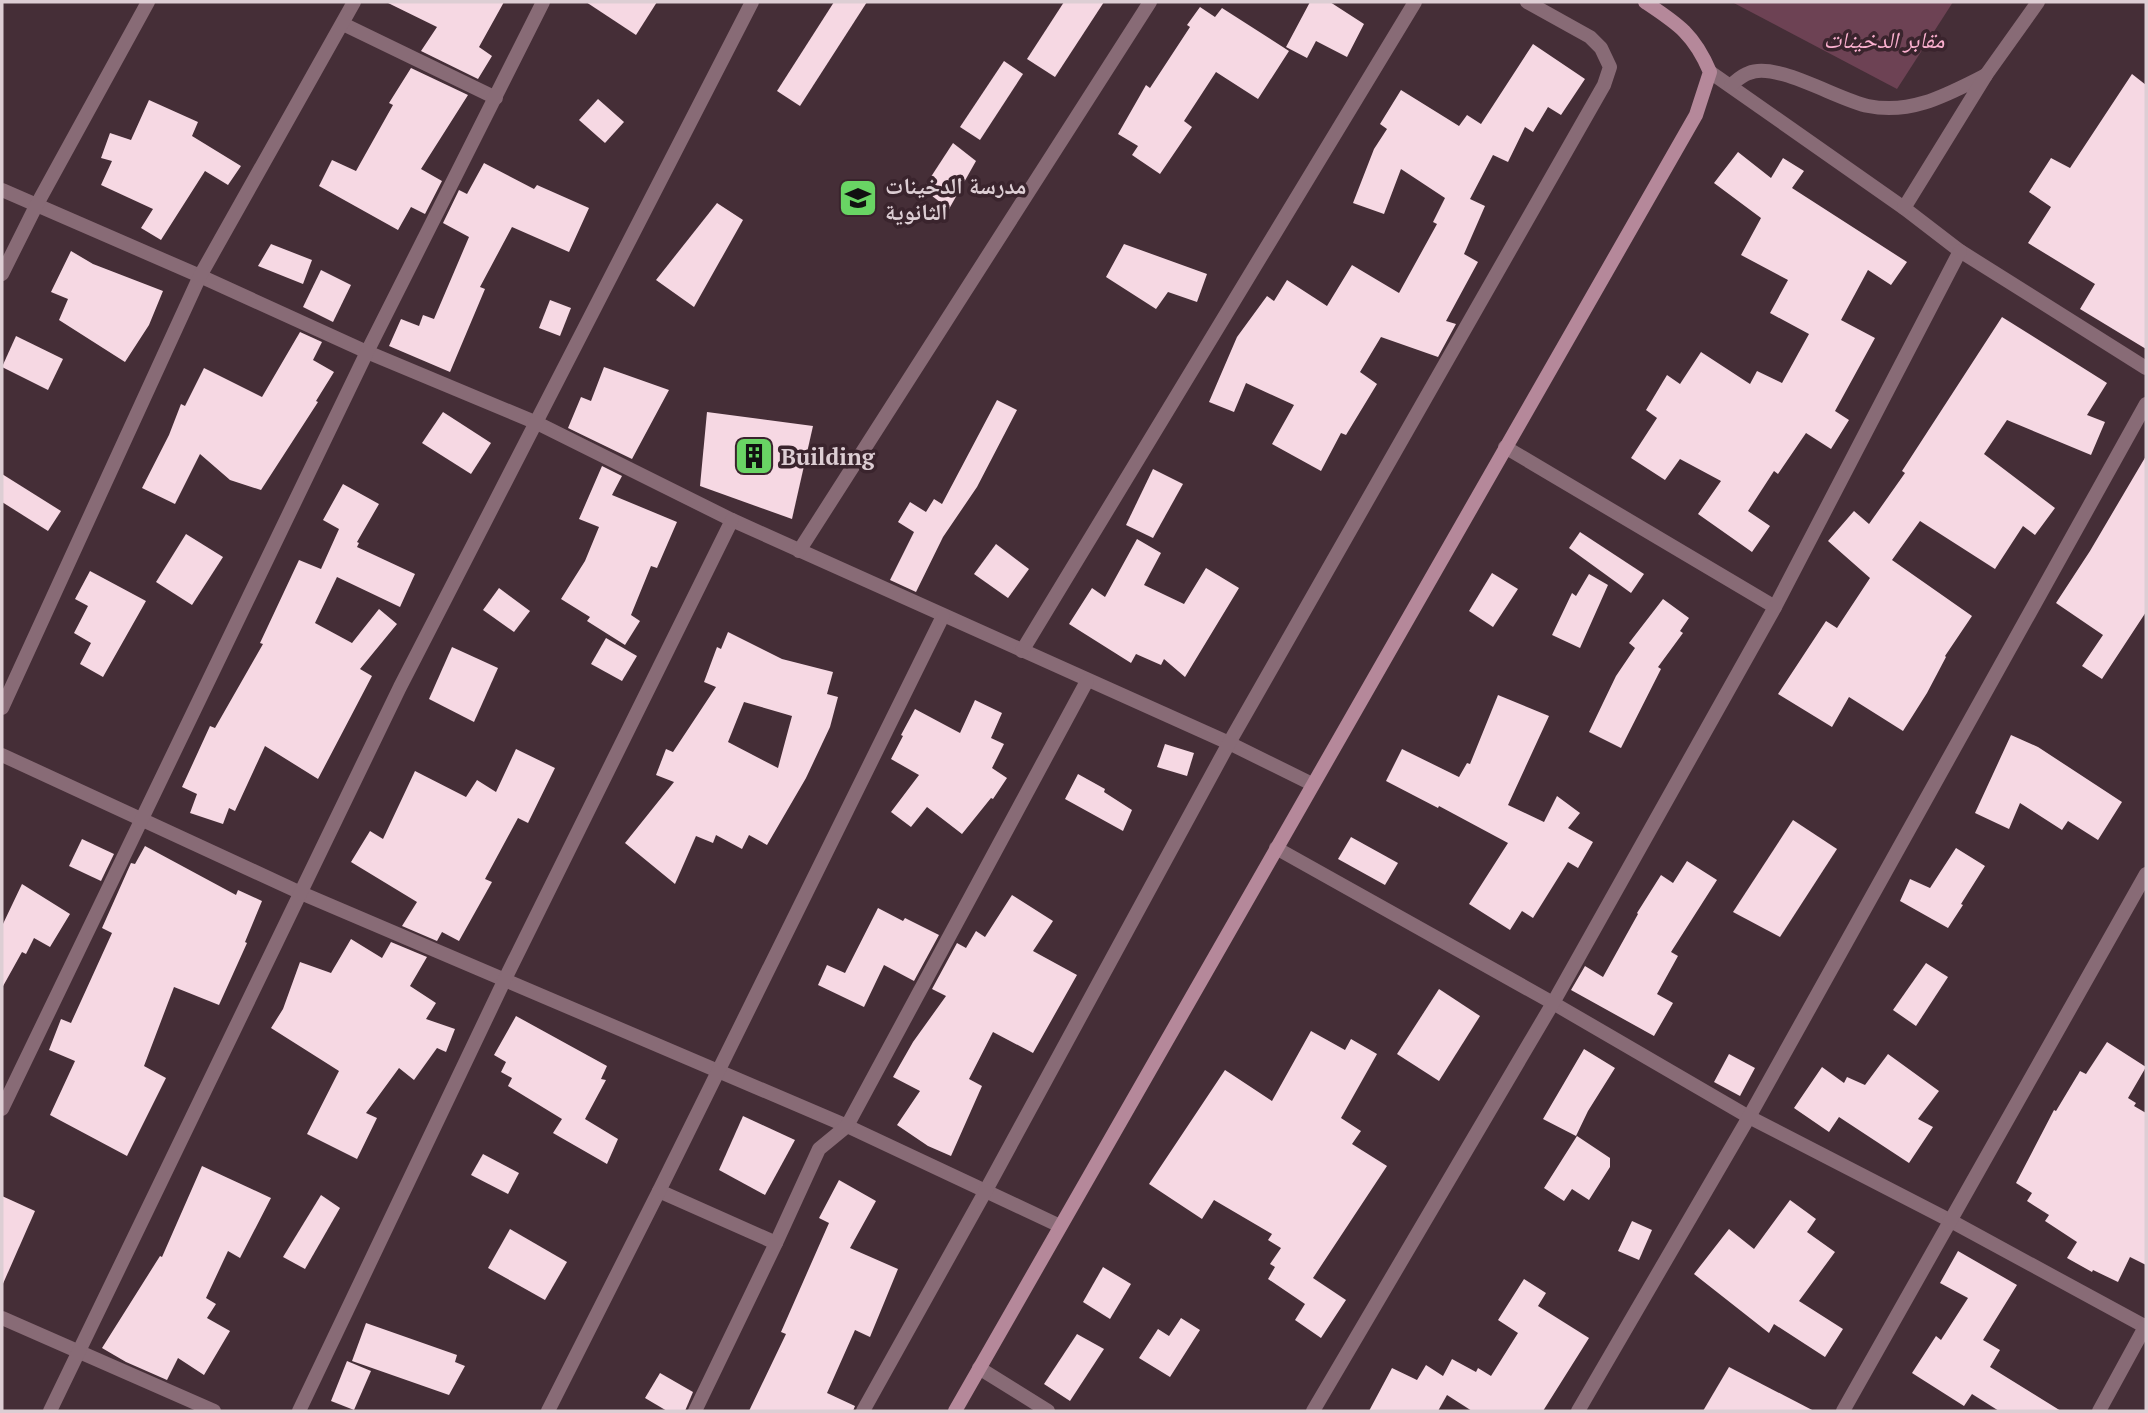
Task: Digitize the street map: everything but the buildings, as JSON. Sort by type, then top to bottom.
[{"type":"street","points":[[2,274],[36,206],[148,2]]},
{"type":"street","points":[[2,708],[200,276],[354,2]]},
{"type":"street","points":[[2,1109],[367,352],[543,2]]},
{"type":"street","points":[[50,1411],[400,687],[752,2]]},
{"type":"street","points":[[799,551],[1150,2]]},
{"type":"street","points":[[1022,652],[1415,2]]},
{"type":"street","points":[[863,1411],[1229,743],[1604,85],[1609,67],[1601,48],[1590,37],[1527,2]]},
{"type":"street","points":[[1645,2],[1682,27],[1701,50],[1710,72],[1961,251],[2146,368]]},
{"type":"street","points":[[1904,208],[1986,75],[2038,2]]},
{"type":"street","points":[[343,24],[495,98]]},
{"type":"street","points":[[1731,85],[1749,72],[1763,71],[1804,81],[1834,95],[1869,106],[1897,107],[1929,103],[1986,75]]},
{"type":"street","points":[[956,1411],[1696,115],[1710,72]]},
{"type":"street","points":[[2,190],[367,352],[537,423],[732,520],[1229,743],[1312,785]]},
{"type":"street","points":[[1313,1411],[1553,1003],[1775,607],[1961,251]]},
{"type":"street","points":[[1578,1411],[1749,1116],[2146,404]]},
{"type":"street","points":[[1505,447],[1775,607]]},
{"type":"street","points":[[299,1411],[505,979],[732,520]]},
{"type":"street","points":[[548,1411],[943,616]]},
{"type":"street","points":[[695,1411],[818,1149],[847,1126],[1087,681]]},
{"type":"street","points":[[2,755],[301,893],[847,1126],[1060,1226]]},
{"type":"street","points":[[1276,848],[1749,1116],[2146,1326],[2099,1411]]},
{"type":"street","points":[[1843,1411],[2146,874]]},
{"type":"street","points":[[659,1191],[776,1243]]},
{"type":"street","points":[[2,1318],[214,1411]]},
{"type":"street","points":[[979,1368],[1048,1411]]},
{"type":"green space","name":"مقابر الدخينات","points":[[1732,2],[1953,2],[1897,89]]},
{"type":"place","name":"مدرسة الدخينات الثانوية","points":[[858,198]]},
{"type":"place","name":"Building","points":[[754,456]]}]
